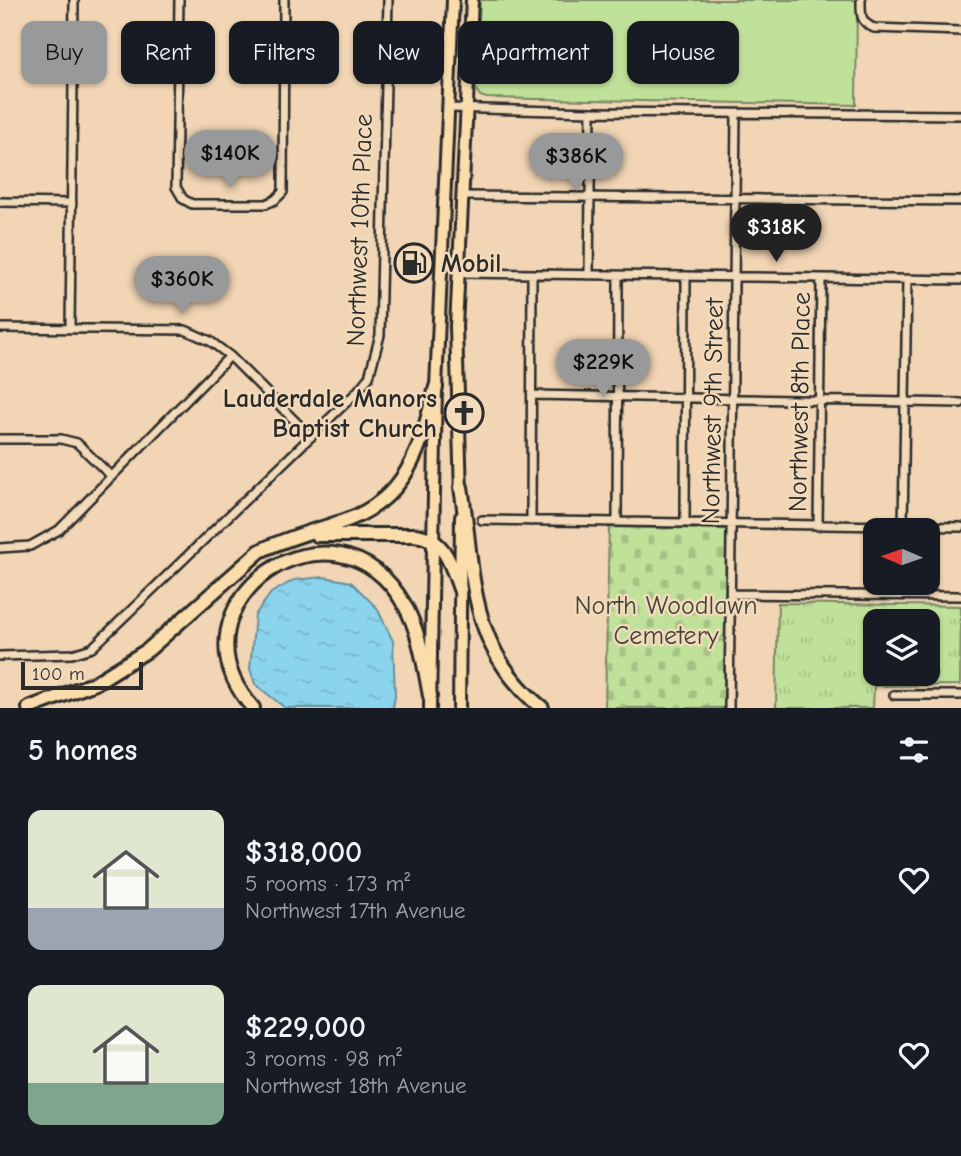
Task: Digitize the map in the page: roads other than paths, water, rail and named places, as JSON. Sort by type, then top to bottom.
[{"type":"highway","points":[[30,708],[83,688],[134,660],[173,631],[251,557],[270,546],[356,517],[382,500],[398,485],[410,468],[436,387]]},
{"type":"highway","points":[[461,486],[470,540],[473,587],[480,617],[509,673],[542,708]]},
{"type":"highway","points":[[299,536],[414,535],[434,540],[448,558],[460,589]]},
{"type":"highway","points":[[253,708],[241,693],[229,665],[227,645],[234,614],[244,593],[260,576],[285,561],[309,554],[337,555],[356,561],[380,575],[393,588],[404,603],[415,628],[430,702]]},
{"type":"main road","points":[[430,702],[436,387],[453,0]]},
{"type":"main road","points":[[459,708],[461,486],[456,327],[472,0]]},
{"type":"street","points":[[70,328],[74,0]]},
{"type":"street","points":[[179,0],[176,187],[183,199],[192,204],[266,204],[283,192],[284,0]]},
{"type":"street","name":"Northwest 10th Place","points":[[311,437],[369,377],[380,335],[388,0]]},
{"type":"street","points":[[861,0],[861,18],[874,29],[961,30]]},
{"type":"street","points":[[448,108],[961,115]]},
{"type":"street","points":[[589,275],[591,112]]},
{"type":"street","name":"Northwest 9th Street","points":[[730,708],[736,114]]},
{"type":"street","points":[[463,196],[961,201]]},
{"type":"street","points":[[0,202],[72,203]]},
{"type":"street","points":[[459,273],[961,280]]},
{"type":"street","points":[[531,521],[532,275]]},
{"type":"street","points":[[617,522],[618,276]]},
{"type":"street","points":[[685,523],[686,276]]},
{"type":"street","name":"Northwest 8th Place","points":[[818,526],[821,278]]},
{"type":"street","points":[[903,518],[907,279]]},
{"type":"street","points":[[0,328],[185,330],[210,341],[230,356],[311,437],[92,648],[72,654],[0,656]]},
{"type":"street","points":[[0,548],[30,546],[52,535],[230,356]]},
{"type":"street","points":[[532,395],[961,403]]},
{"type":"street","points":[[0,439],[61,439],[77,443],[111,475]]},
{"type":"street","points":[[482,520],[863,527]]},
{"type":"street","points":[[940,527],[961,527]]},
{"type":"street","points":[[732,594],[961,596]]},
{"type":"street","points":[[894,695],[961,695]]},
{"type":"water","points":[[324,577],[351,582],[377,608],[393,641],[393,708],[285,708],[255,684],[250,669],[255,615],[271,593],[294,580]]},
{"type":"place","name":"Mobil","points":[[414,263]]},
{"type":"place","name":"Lauderdale Manors Baptist Church","points":[[464,413]]},
{"type":"park label","name":"North Woodlawn Cemetery","points":[[666,620]]}]
